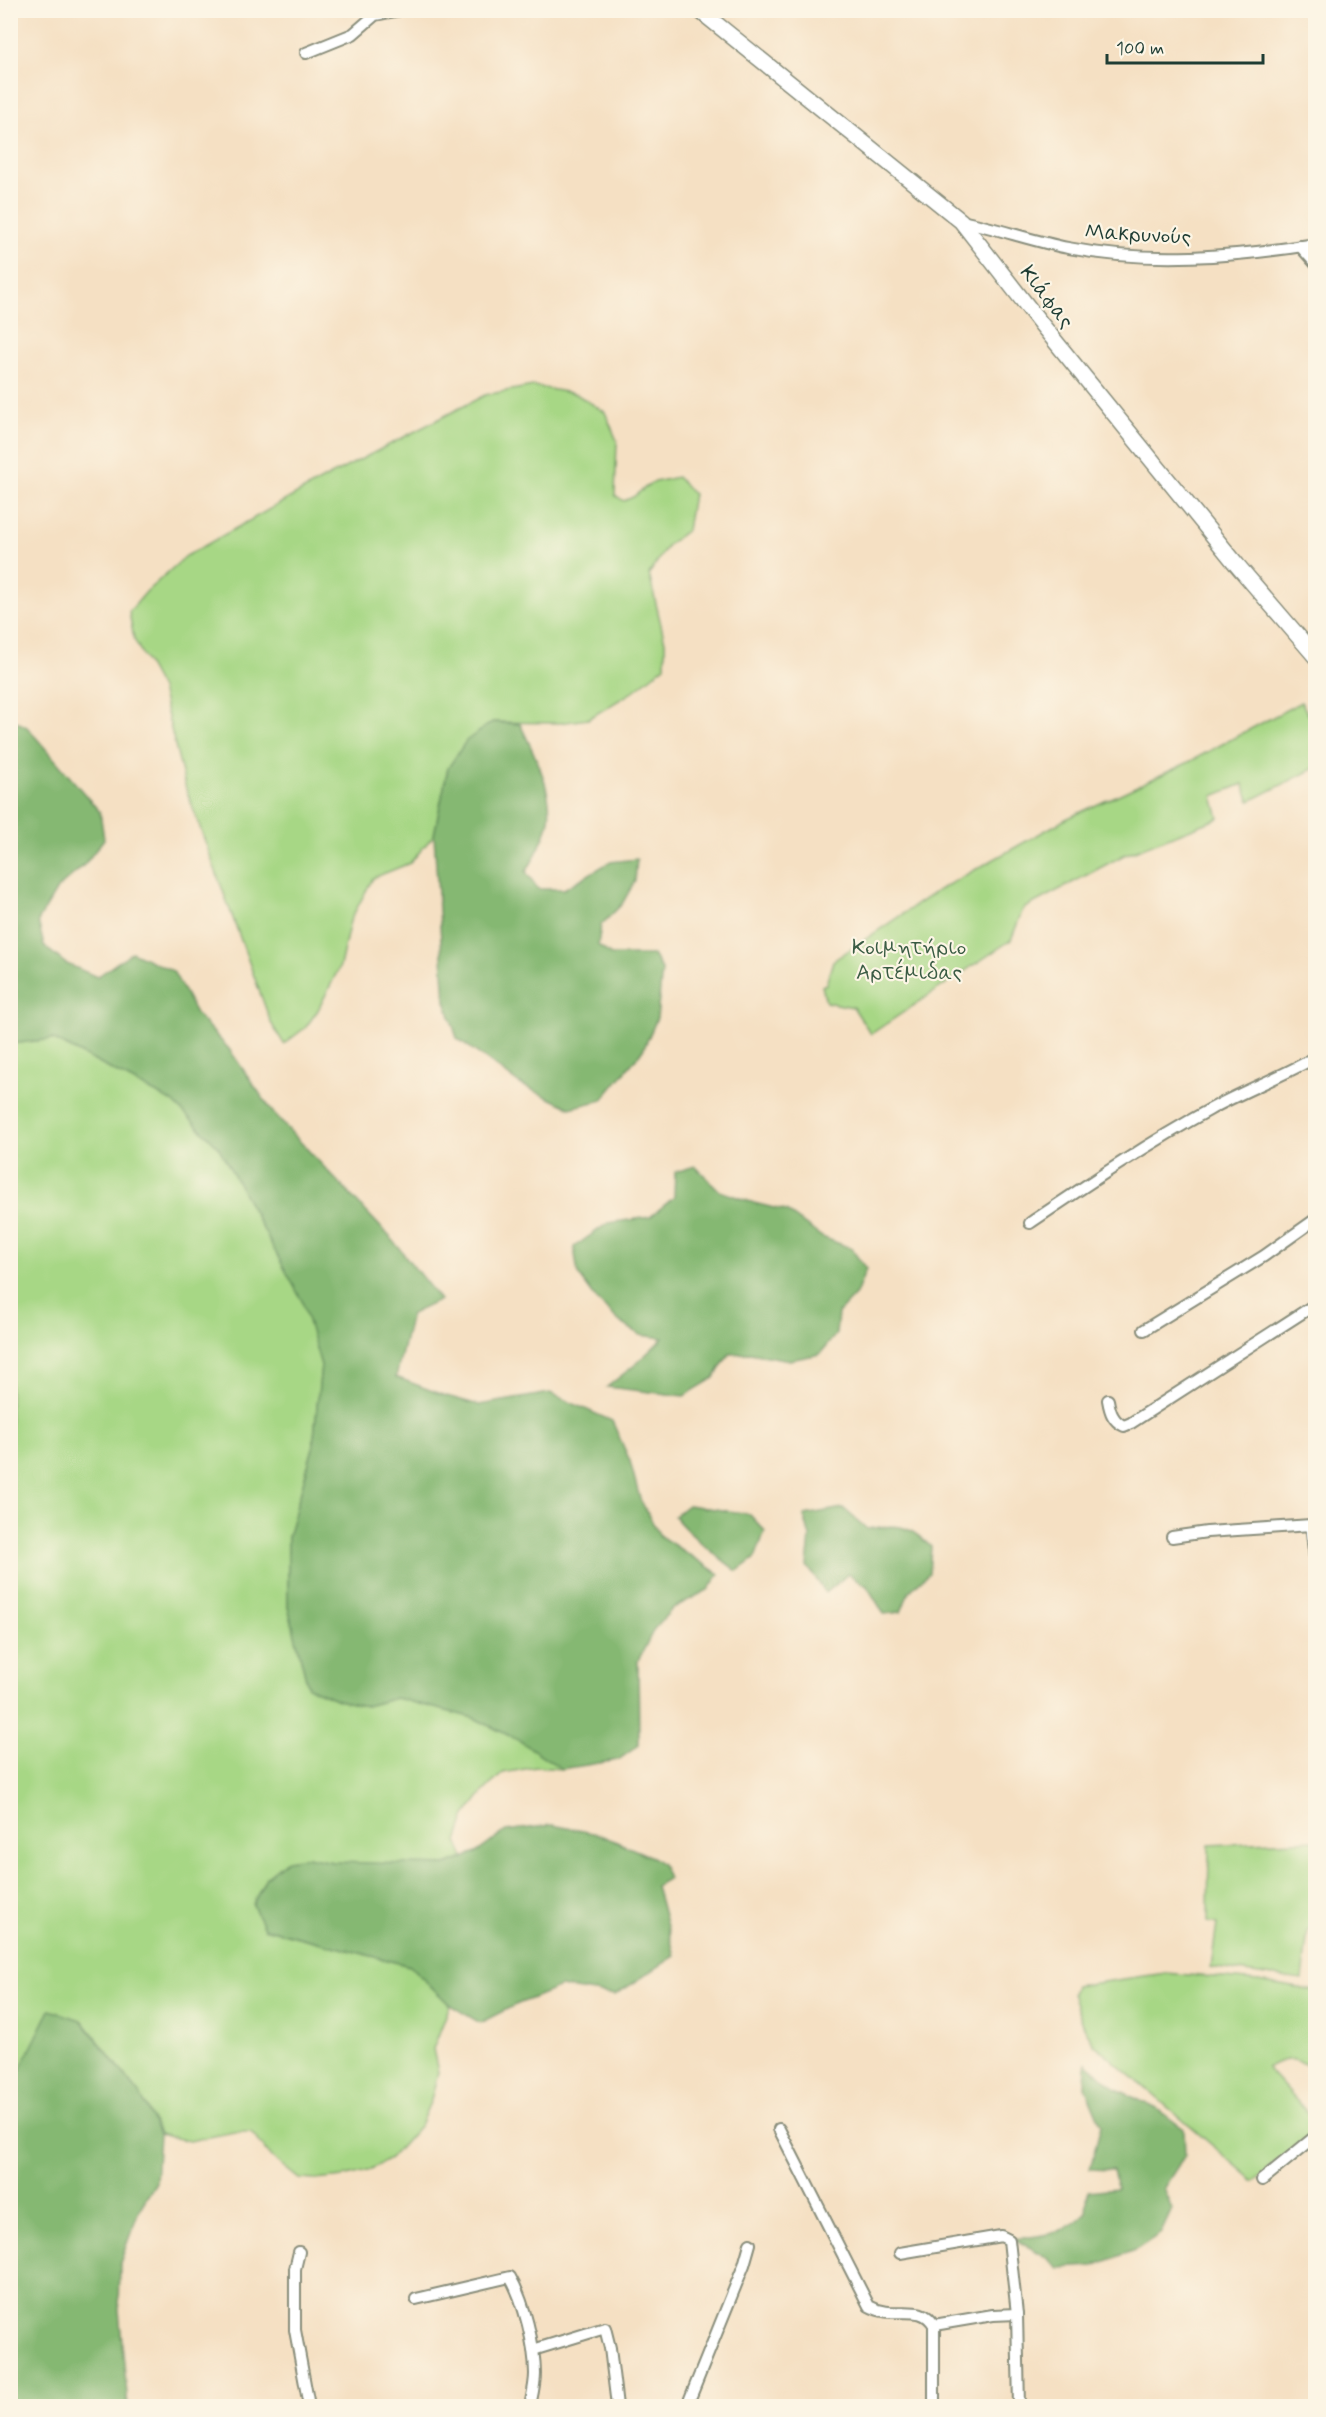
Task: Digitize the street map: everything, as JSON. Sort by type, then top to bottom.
[{"type":"street","points":[[306,53],[353,34],[375,15],[401,10]]},
{"type":"street","name":"Κιάφας","points":[[699,10],[961,221],[1042,325],[1237,565],[1316,657]]},
{"type":"street","name":"Μακρυνούς","points":[[961,221],[1070,249],[1163,259],[1250,254],[1316,244]]},
{"type":"street","points":[[1300,246],[1316,264]]},
{"type":"street","points":[[1030,1223],[1092,1181],[1210,1109],[1284,1075],[1316,1057]]},
{"type":"street","points":[[1144,1330],[1264,1256],[1316,1219]]},
{"type":"street","points":[[1108,1400],[1109,1409],[1117,1423],[1124,1426],[1131,1423],[1316,1304]]},
{"type":"street","points":[[1172,1537],[1313,1522],[1316,1567]]},
{"type":"street","points":[[779,2129],[869,2306],[886,2313],[917,2311],[930,2318],[934,2325],[934,2406]]},
{"type":"street","points":[[1262,2180],[1316,2136]]},
{"type":"street","points":[[900,2253],[1004,2236],[1010,2242],[1017,2314],[1019,2406]]},
{"type":"street","points":[[687,2406],[744,2265],[750,2244]]},
{"type":"street","points":[[299,2252],[295,2269],[295,2330],[309,2406]]},
{"type":"street","points":[[416,2299],[510,2277],[522,2306],[532,2350],[535,2377],[530,2406]]},
{"type":"street","points":[[934,2325],[993,2315],[1017,2314]]},
{"type":"street","points":[[532,2350],[604,2328],[610,2348],[617,2406]]},
{"type":"green space","points":[[533,386],[576,394],[605,412],[617,441],[615,495],[624,501],[651,483],[677,477],[693,494],[687,530],[668,545],[649,574],[665,642],[665,666],[631,693],[588,719],[559,723],[492,722],[448,768],[434,835],[410,863],[373,878],[350,921],[340,966],[318,1010],[306,1027],[284,1044],[271,1023],[186,789],[161,689],[134,639],[129,612],[147,591],[186,556],[329,476],[485,395]]},
{"type":"green space","name":"Κοιμητήριο Αρτέμιδας","points":[[1301,702],[1315,725],[1315,768],[1250,801],[1243,784],[1213,796],[1219,818],[1124,855],[1023,909],[1011,940],[871,1034],[853,1007],[826,1002],[822,986],[826,984],[833,961],[937,891],[1066,819],[1187,763]]},
{"type":"green space","points":[[10,718],[27,727],[100,812],[104,839],[85,864],[57,889],[38,921],[44,946],[65,963],[97,977],[132,952],[173,971],[197,1015],[229,1049],[274,1114],[391,1238],[440,1300],[411,1314],[396,1377],[443,1395],[479,1405],[550,1393],[612,1421],[630,1461],[640,1499],[660,1536],[719,1574],[708,1590],[673,1608],[654,1629],[638,1661],[639,1745],[618,1760],[562,1769],[520,1741],[474,1718],[396,1698],[366,1706],[338,1700],[308,1687],[288,1606],[288,1537],[313,1448],[321,1365],[302,1301],[218,1146],[173,1102],[53,1039],[11,1044]]},
{"type":"green space","points":[[492,722],[520,724],[542,773],[549,800],[548,825],[526,872],[538,889],[564,889],[610,862],[637,859],[635,881],[622,904],[601,925],[598,945],[611,955],[653,955],[662,970],[657,1018],[643,1050],[602,1100],[570,1108],[520,1084],[457,1038],[445,1001],[434,835],[448,768],[466,741]]},
{"type":"green space","points":[[52,1039],[173,1102],[218,1146],[303,1301],[321,1365],[313,1448],[288,1537],[288,1606],[308,1687],[338,1700],[366,1706],[396,1698],[474,1718],[520,1741],[562,1769],[536,1767],[503,1773],[484,1791],[466,1815],[457,1841],[464,1858],[446,1865],[381,1865],[333,1862],[307,1857],[266,1877],[253,1904],[264,1928],[410,1966],[450,2005],[433,2049],[438,2072],[431,2100],[420,2125],[390,2159],[368,2171],[343,2177],[299,2179],[273,2158],[251,2132],[234,2132],[189,2141],[159,2134],[140,2094],[82,2020],[11,2098],[10,1044]]},
{"type":"green space","points":[[695,1166],[720,1191],[786,1211],[822,1237],[851,1248],[866,1269],[856,1294],[838,1313],[836,1334],[820,1354],[790,1360],[750,1353],[729,1354],[714,1378],[684,1396],[607,1387],[663,1338],[640,1335],[620,1322],[597,1300],[578,1274],[574,1247],[608,1223],[650,1217],[674,1197],[675,1172]]},
{"type":"green space","points":[[688,1505],[749,1514],[765,1531],[755,1558],[737,1571],[712,1552],[674,1516]]},
{"type":"green space","points":[[843,1508],[867,1529],[895,1526],[916,1534],[931,1547],[929,1573],[909,1592],[901,1612],[884,1614],[867,1586],[848,1574],[826,1593],[807,1566],[810,1537],[804,1515]]},
{"type":"green space","points":[[552,1825],[598,1834],[654,1858],[662,1864],[668,1879],[656,1886],[675,1956],[615,1995],[560,1987],[513,2006],[480,2023],[450,2005],[410,1966],[264,1928],[253,1905],[266,1877],[287,1860],[307,1857],[333,1862],[446,1865],[476,1853],[506,1831]]},
{"type":"green space","points":[[1315,1840],[1315,1930],[1308,1930],[1302,1980],[1211,1967],[1217,1924],[1208,1922],[1209,1845]]},
{"type":"green space","points":[[1166,1973],[1258,1981],[1315,1991],[1315,2068],[1301,2062],[1285,2060],[1267,2068],[1315,2121],[1315,2130],[1254,2181],[1094,2044],[1084,2027],[1072,1993],[1075,1986]]},
{"type":"green space","points":[[50,2010],[81,2020],[140,2094],[159,2134],[156,2182],[139,2210],[120,2263],[119,2311],[128,2406],[11,2406],[11,2098],[17,2076]]},
{"type":"green space","points":[[1086,2063],[1117,2089],[1157,2109],[1184,2129],[1185,2155],[1163,2189],[1172,2209],[1161,2233],[1137,2249],[1093,2266],[1059,2268],[1040,2253],[1014,2239],[1061,2230],[1078,2221],[1086,2213],[1088,2191],[1117,2188],[1113,2170],[1090,2169],[1101,2125],[1085,2087]]}]
